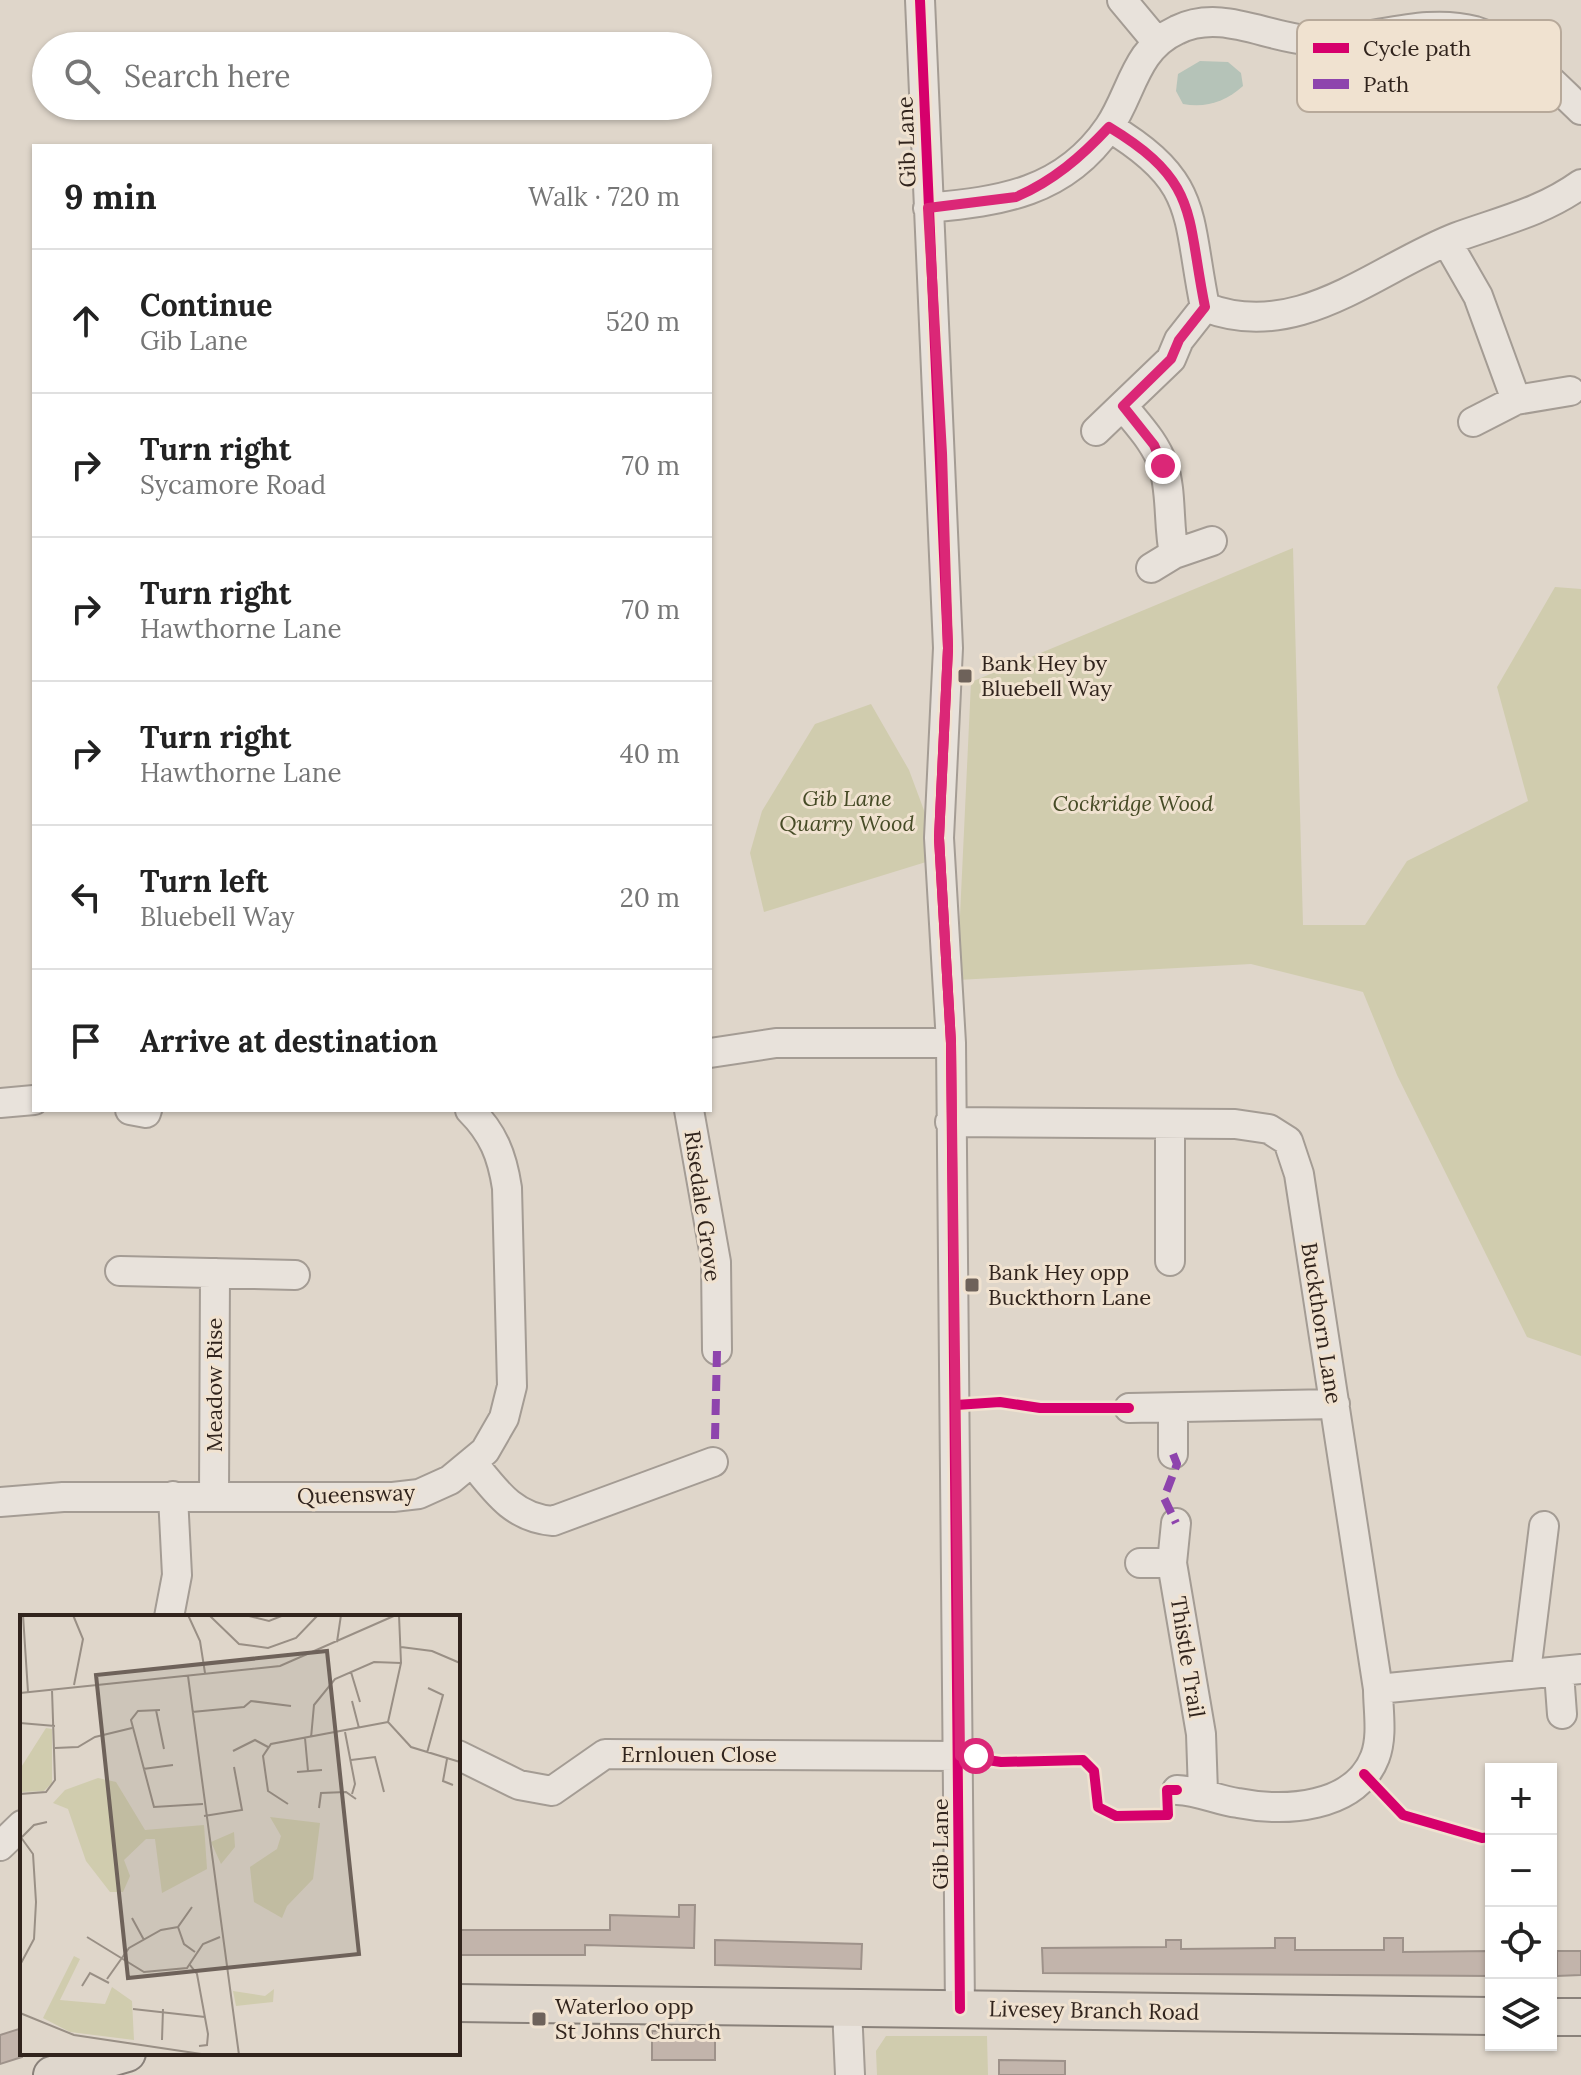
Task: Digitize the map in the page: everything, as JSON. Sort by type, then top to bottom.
[{"type":"main road","name":"Livesey Branch Road","points":[[460,2003],[1485,2016]]},
{"type":"main road","points":[[1557,2017],[1581,2017]]},
{"type":"main road","points":[[52,2075],[120,2055]]},
{"type":"street","name":"Gib Lane","points":[[920,0],[942,453],[948,648],[939,838],[951,1043],[960,2009]]},
{"type":"street","points":[[1122,0],[1157,42]]},
{"type":"street","points":[[928,208],[1016,197],[1029,192],[1081,156],[1109,127],[1143,58],[1157,42],[1179,28],[1229,21],[1297,38]]},
{"type":"street","points":[[1561,91],[1581,110]]},
{"type":"street","points":[[1096,431],[1171,359],[1179,340],[1205,307],[1195,239],[1180,190],[1158,160],[1109,127]]},
{"type":"street","points":[[1205,307],[1246,318],[1298,311],[1329,302],[1447,242],[1553,204],[1581,184]]},
{"type":"street","points":[[1447,242],[1478,296],[1516,400]]},
{"type":"street","points":[[1473,422],[1516,400],[1570,391]]},
{"type":"street","points":[[1123,406],[1154,445],[1163,466],[1167,524],[1163,561],[1212,541]]},
{"type":"street","points":[[712,1053],[776,1043],[951,1043]]},
{"type":"street","points":[[0,1103],[32,1100]]},
{"type":"street","name":"Queensway","points":[[0,1502],[63,1497],[419,1494],[435,1489],[473,1463],[497,1435],[512,1386],[504,1166],[490,1131],[472,1112]]},
{"type":"street","name":"Risedale Grove","points":[[689,1112],[716,1262],[717,1350]]},
{"type":"street","name":"Buckthorn Lane","points":[[950,1122],[1235,1124],[1269,1129],[1288,1141],[1299,1174],[1378,1689],[1378,1746],[1370,1767],[1343,1794],[1305,1804]]},
{"type":"street","points":[[1170,1124],[1170,1261]]},
{"type":"street","points":[[120,1271],[295,1275]]},
{"type":"street","name":"Meadow Rise","points":[[214,1496],[215,1273]]},
{"type":"street","points":[[1129,1408],[1335,1404]]},
{"type":"street","points":[[1173,1408],[1173,1454]]},
{"type":"street","points":[[473,1463],[511,1507],[538,1520],[553,1521],[713,1461]]},
{"type":"street","points":[[169,1615],[177,1575],[173,1496]]},
{"type":"street","name":"Thistle Trail","points":[[1176,1523],[1172,1563],[1201,1734],[1190,1791],[1254,1806],[1305,1804]]},
{"type":"street","points":[[1526,1672],[1544,1526]]},
{"type":"street","points":[[1140,1563],[1172,1563]]},
{"type":"street","points":[[1378,1689],[1526,1672],[1570,1671],[1562,1714]]},
{"type":"street","name":"Ernlouen Close","points":[[460,1756],[519,1785],[552,1791],[605,1754],[960,1756]]},
{"type":"street","points":[[0,1846],[20,1827]]},
{"type":"street","points":[[847,2008],[850,2075]]},
{"type":"green space","name":"Cockridge Wood","points":[[1293,548],[1303,925],[1365,925],[1407,861],[1528,801],[1497,687],[1555,587],[1581,589],[1581,1356],[1527,1337],[1397,1075],[1363,992],[1251,964],[957,980],[971,682]]},
{"type":"green space","name":"Gib Lane Quarry Wood","points":[[871,704],[909,770],[925,813],[926,862],[764,912],[750,853],[762,811],[815,724]]},
{"type":"green space","points":[[886,2036],[987,2036],[988,2075],[877,2075],[876,2051]]},
{"type":"shaded area","points":[[1200,61],[1228,62],[1241,73],[1243,86],[1215,102],[1183,104],[1176,91],[1178,74]]},
{"type":"building","points":[[679,1905],[695,1905],[694,1948],[585,1945],[585,1955],[460,1955],[460,1930],[610,1930],[610,1915],[679,1917]]},
{"type":"building","points":[[1275,1938],[1295,1938],[1295,1950],[1384,1950],[1384,1938],[1403,1938],[1403,1952],[1485,1951],[1485,1976],[1043,1973],[1042,1948],[1166,1947],[1166,1940],[1181,1940],[1181,1949],[1275,1948]]},
{"type":"building","points":[[715,1940],[862,1944],[861,1969],[715,1965]]},
{"type":"building","points":[[1557,1951],[1581,1951],[1581,1975],[1557,1976]]},
{"type":"building","points":[[20,2029],[22,2057],[0,2064],[0,2035]]},
{"type":"building","points":[[652,2031],[715,2031],[715,2060],[652,2060]]},
{"type":"building","points":[[999,2060],[1065,2061],[1065,2075],[999,2075]]},
{"type":"marked path","points":[[715,1439],[717,1350]]},
{"type":"marked path","points":[[1173,1454],[1177,1464],[1164,1498],[1176,1523]]},
{"type":"cycle path","points":[[920,0],[948,648],[939,838],[951,1043],[960,2009]]},
{"type":"cycle path","points":[[956,1405],[1000,1402],[1040,1408],[1129,1408]]},
{"type":"cycle path","points":[[960,1756],[1001,1762],[1083,1760],[1094,1771],[1098,1807],[1116,1816],[1168,1815],[1167,1790],[1177,1790]]},
{"type":"cycle path","points":[[1364,1774],[1403,1815],[1485,1838]]},
{"type":"place","name":"Bank Hey by Bluebell Way","points":[[965,676]]},
{"type":"place","name":"Bank Hey opp Buckthorn Lane","points":[[972,1285]]},
{"type":"place","name":"Waterloo opp St Johns Church","points":[[539,2019]]},
{"type":"route","points":[[976,1756],[960,1756],[951,1043],[939,838],[948,648],[942,453],[928,208],[975,204],[1029,192],[1081,156],[1109,127],[1158,160],[1170,173],[1180,190],[1195,239],[1205,307],[1179,340],[1171,359],[1148,385],[1123,406],[1154,445],[1163,466]]}]
